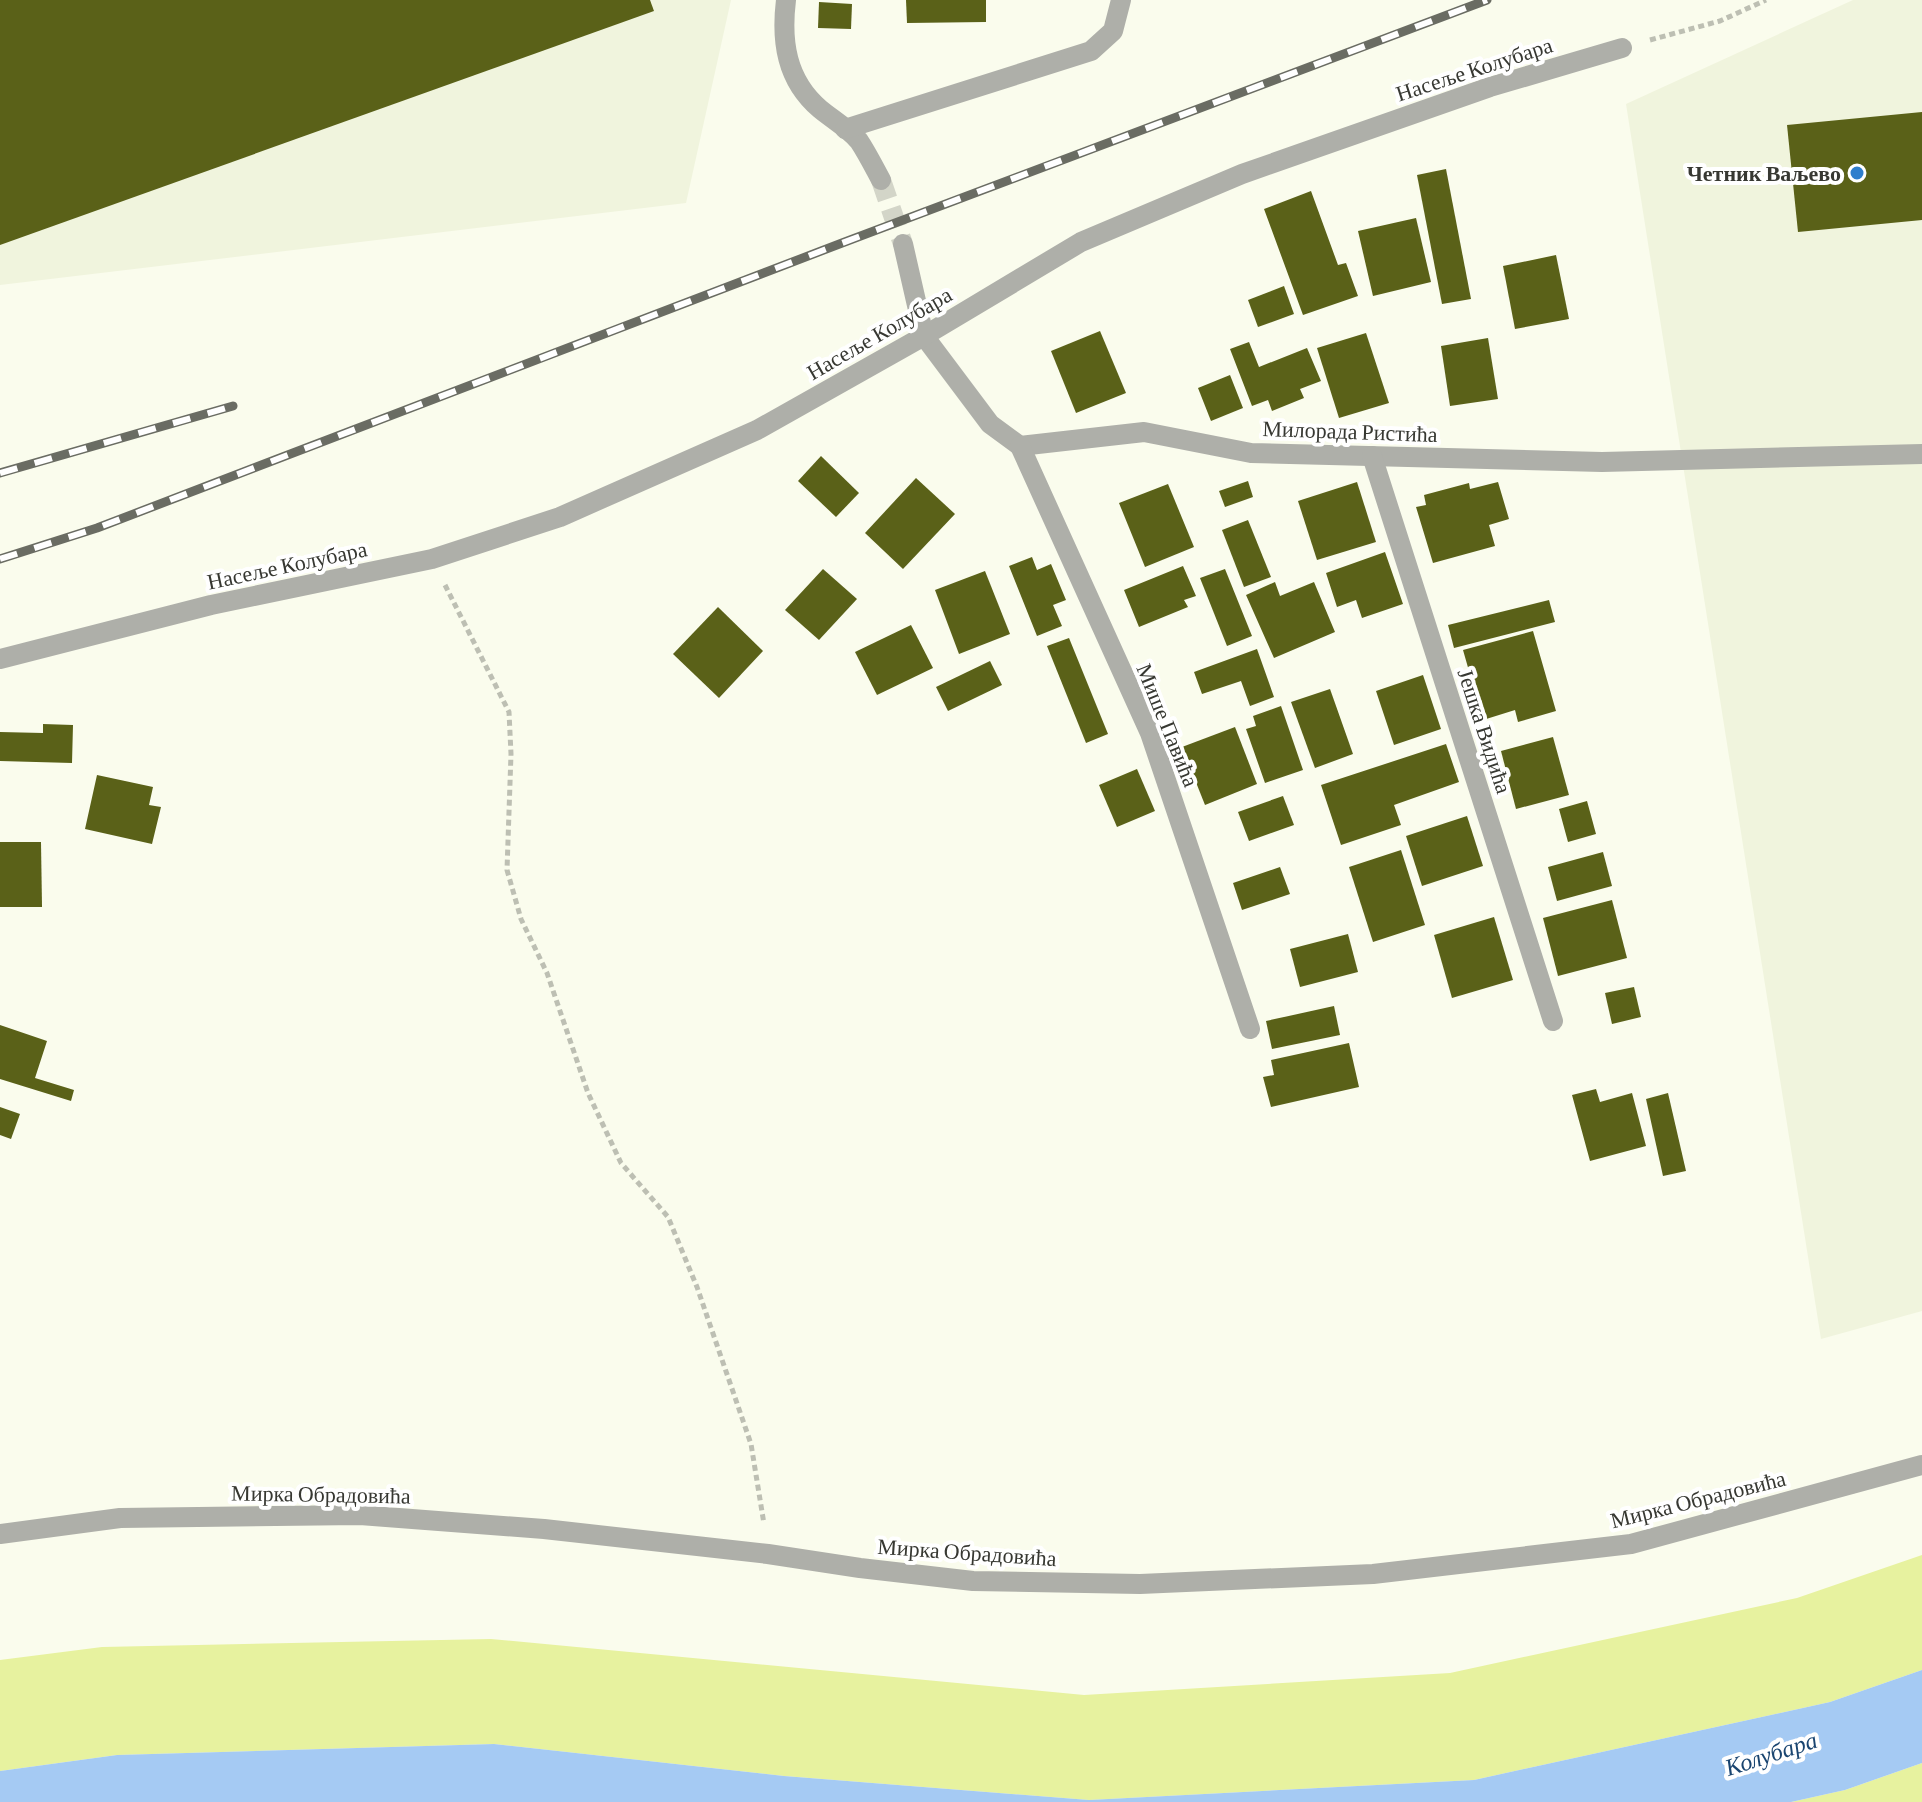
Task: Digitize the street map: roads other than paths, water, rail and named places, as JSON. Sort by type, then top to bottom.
[{"type":"street","points":[[786,0],[783,36],[789,65],[799,85],[816,105],[858,140],[881,180]]},
{"type":"street","points":[[845,129],[1091,51],[1113,31],[1121,0]]},
{"type":"street","name":"Насеље Колубара","points":[[0,659],[211,605],[432,559],[560,517],[757,430],[924,336],[1081,242],[1242,174],[1490,87],[1622,48]]},
{"type":"street","points":[[903,244],[924,336],[990,424],[1020,446]]},
{"type":"street","name":"Милорада Ристића","points":[[1020,446],[1144,432],[1251,453],[1602,462],[1922,454]]},
{"type":"street","name":"Мише Павића","points":[[1020,446],[1150,733],[1250,1029]]},
{"type":"street","name":"Јешка Видића","points":[[1372,456],[1553,1021]]},
{"type":"street","name":"Мирка Обрадовића","points":[[0,1534],[120,1518],[360,1515],[544,1529],[973,1581],[1140,1584],[1373,1574],[1631,1544],[1922,1465]]},
{"type":"water","name":"Колубара","points":[[1922,1670],[1922,1763],[1845,1790],[1791,1802],[0,1802],[0,1771],[117,1755],[494,1744],[784,1776],[1089,1800],[1474,1780],[1830,1702]]},
{"type":"tunnel","points":[[881,180],[903,244]]},
{"type":"railway","points":[[0,559],[97,528],[1487,0]]},
{"type":"railway","points":[[0,473],[233,406]]},
{"type":"place","name":"Четник Ваљево","points":[[1857,173]]}]
